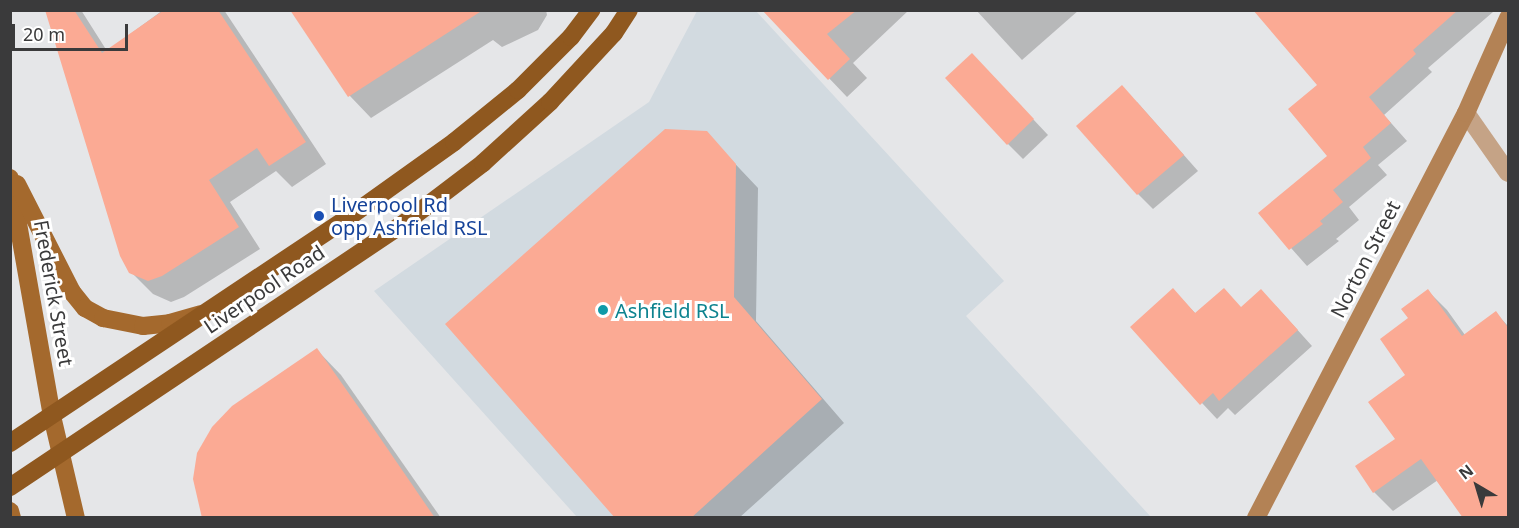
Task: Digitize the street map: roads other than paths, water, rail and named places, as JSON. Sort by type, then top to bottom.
[{"type":"highway","name":"Liverpool Road","points":[[10,443],[349,217],[454,142],[518,90],[571,37],[591,10]]},
{"type":"highway","name":"Liverpool Road","points":[[10,487],[407,221],[464,177],[550,102],[614,33],[629,10]]},
{"type":"main road","name":"Norton Street","points":[[1256,518],[1466,113],[1509,18]]},
{"type":"main road","points":[[10,172],[68,284],[85,308],[103,318],[143,326],[170,323],[201,314]]},
{"type":"main road","name":"Frederick Street","points":[[10,178],[52,416],[76,518]]},
{"type":"main road","points":[[10,511],[12,518]]},
{"type":"street","points":[[1466,113],[1509,173]]},
{"type":"place","name":"Liverpool Rd opp Ashfield RSL","points":[[319,216]]},
{"type":"place","name":"Ashfield RSL","points":[[603,310]]}]
